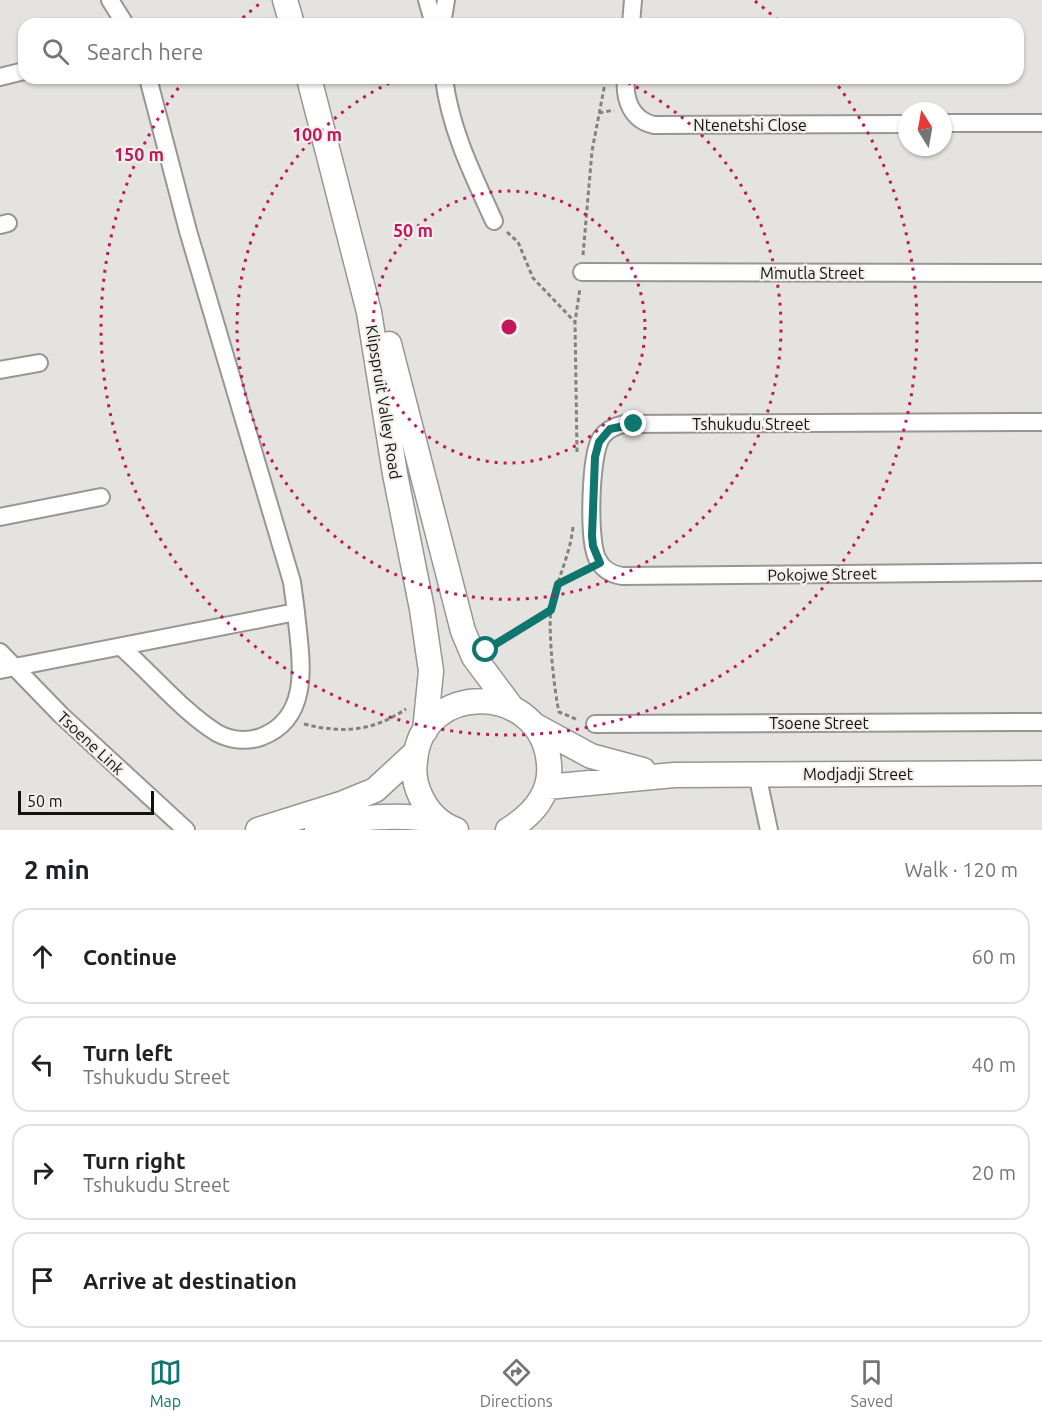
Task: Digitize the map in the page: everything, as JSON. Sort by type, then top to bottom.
[{"type":"street","points":[[110,0],[121,18]]},
{"type":"street","points":[[285,0],[290,18]]},
{"type":"street","points":[[298,0],[304,18]]},
{"type":"street","points":[[427,0],[432,18]]},
{"type":"street","points":[[443,18],[446,0]]},
{"type":"street","points":[[632,18],[633,0]]},
{"type":"street","points":[[0,77],[18,72]]},
{"type":"street","points":[[121,647],[201,721],[220,735],[238,740],[259,738],[272,731],[285,719],[299,699],[300,660],[292,582],[188,231],[150,84]]},
{"type":"street","name":"Klipspruit Valley Road","points":[[311,84],[369,312],[395,474],[422,609],[431,670],[425,731]]},
{"type":"street","name":"Klipspruit Valley Road","points":[[322,84],[454,603],[474,657],[512,708]]},
{"type":"street","points":[[445,84],[451,117],[460,146],[494,221]]},
{"type":"street","name":"Ntenetshi Close","points":[[626,84],[625,91],[630,108],[641,121],[654,125],[898,124]]},
{"type":"street","points":[[952,123],[1042,123]]},
{"type":"street","name":"Mmutla Street","points":[[582,272],[1042,273]]},
{"type":"street","points":[[0,370],[39,363]]},
{"type":"street","name":"Tshukudu Street","points":[[602,566],[593,546],[592,536],[595,457],[602,437],[617,426],[1042,422]]},
{"type":"street","points":[[0,518],[101,497]]},
{"type":"street","name":"Pokojwe Street","points":[[602,566],[622,576],[1042,572]]},
{"type":"street","points":[[7,669],[296,612]]},
{"type":"street","name":"Tsoene Link","points":[[0,652],[7,669],[61,715],[186,830]]},
{"type":"street","points":[[450,827],[426,807],[417,790],[414,772],[415,753],[425,731],[446,711],[474,701],[493,701],[512,708]]},
{"type":"street","name":"Modjadji Street","points":[[512,708],[534,724],[591,756],[621,766],[674,775],[1042,773]]},
{"type":"street","name":"Tsoene Street","points":[[595,724],[1042,722]]},
{"type":"street","points":[[508,830],[540,808],[549,765],[545,744],[534,724]]},
{"type":"street","points":[[258,830],[341,804],[375,790],[415,753]]},
{"type":"street","points":[[757,774],[769,830]]},
{"type":"street","name":"Modjadji Street","points":[[540,808],[674,775]]},
{"type":"street","points":[[311,830],[352,819],[384,815],[450,827]]},
{"type":"path","points":[[577,456],[575,322],[582,272],[592,151],[605,84]]},
{"type":"path","points":[[494,221],[518,242],[533,278],[575,322]]},
{"type":"path","points":[[574,521],[572,541],[551,610],[555,694],[559,712],[566,717],[595,724]]},
{"type":"path","points":[[558,584],[602,566]]},
{"type":"path","points":[[486,650],[551,610]]},
{"type":"path","points":[[285,719],[315,727],[342,730],[372,727],[412,705]]},
{"type":"route","points":[[486,650],[551,610],[558,584],[600,563],[593,546],[592,536],[595,457],[602,437],[610,429],[624,424],[634,424]]}]
